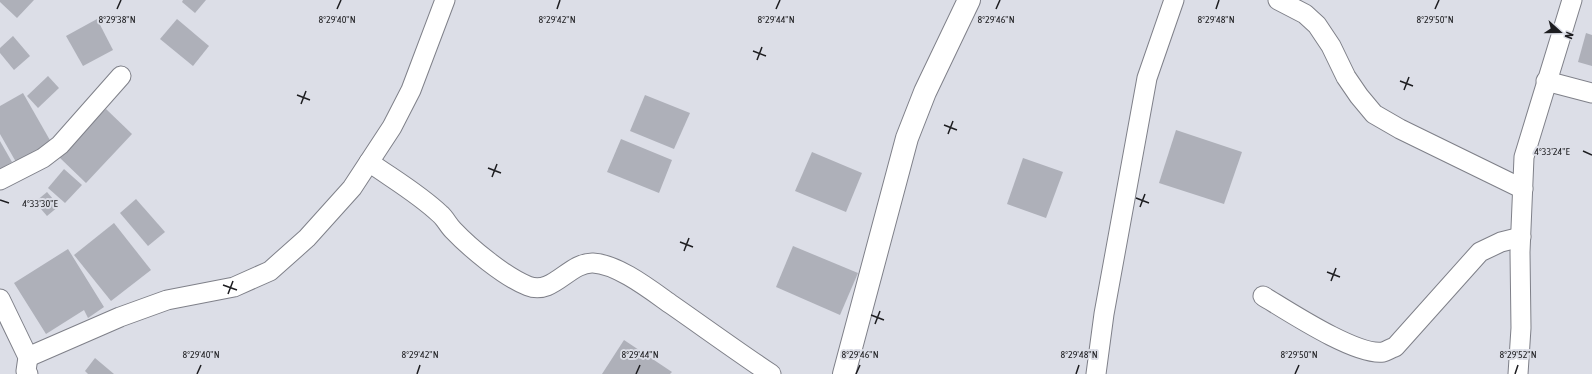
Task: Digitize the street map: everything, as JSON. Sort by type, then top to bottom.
[{"type":"street","points":[[0,299],[26,369],[120,318],[167,300],[234,287],[270,271],[307,238],[352,188],[392,127],[411,90],[445,0]]},
{"type":"street","points":[[844,374],[907,138],[925,92],[969,0]]},
{"type":"street","points":[[1096,374],[1104,314],[1147,78],[1174,0]]},
{"type":"street","points":[[1278,0],[1305,14],[1317,25],[1331,46],[1346,77],[1374,114],[1400,129],[1523,189]]},
{"type":"street","points":[[1518,374],[1521,328],[1521,238],[1524,157],[1572,0]]},
{"type":"street","points":[[0,180],[43,158],[60,145],[121,76]]},
{"type":"street","points":[[1546,81],[1592,93]]},
{"type":"street","points":[[369,162],[423,199],[441,215],[452,230],[514,279],[530,287],[544,287],[561,277],[575,266],[593,262],[609,266],[639,283],[771,374]]},
{"type":"street","points":[[1263,296],[1335,338],[1367,350],[1383,352],[1395,347],[1480,252],[1501,242],[1521,238]]},
{"type":"building","points":[[0,0],[34,0],[17,18],[0,2]]},
{"type":"building","points":[[183,0],[206,0],[195,13],[182,2]]},
{"type":"building","points":[[97,19],[113,50],[83,66],[66,36]]},
{"type":"building","points":[[177,19],[209,46],[193,66],[160,39]]},
{"type":"building","points":[[1586,33],[1592,35],[1592,66],[1578,62]]},
{"type":"building","points":[[13,36],[30,56],[14,70],[0,53],[0,48]]},
{"type":"building","points":[[48,76],[59,88],[38,108],[27,96]]},
{"type":"building","points":[[23,93],[51,142],[16,162],[0,134],[0,106]]},
{"type":"building","points":[[645,95],[690,113],[674,149],[630,131]]},
{"type":"building","points":[[106,109],[132,134],[86,183],[59,157]]},
{"type":"building","points":[[1176,130],[1242,152],[1224,204],[1159,183]]},
{"type":"building","points":[[621,139],[672,160],[659,193],[607,172]]},
{"type":"building","points":[[0,141],[12,162],[0,169]]},
{"type":"building","points":[[812,152],[862,173],[846,212],[795,191]]},
{"type":"building","points":[[1023,158],[1063,172],[1046,218],[1007,204]]},
{"type":"building","points":[[64,169],[82,185],[65,203],[48,188]]},
{"type":"building","points":[[47,192],[59,206],[47,216],[35,202]]},
{"type":"building","points":[[136,199],[165,232],[148,246],[120,213]]},
{"type":"building","points":[[114,223],[151,270],[111,301],[74,255]]},
{"type":"building","points":[[793,246],[858,273],[840,315],[776,287]]},
{"type":"building","points":[[68,249],[104,307],[88,318],[84,310],[46,334],[14,283]]},
{"type":"building","points":[[624,340],[672,372],[670,374],[602,374]]},
{"type":"building","points":[[95,358],[114,374],[88,374],[85,371]]}]
